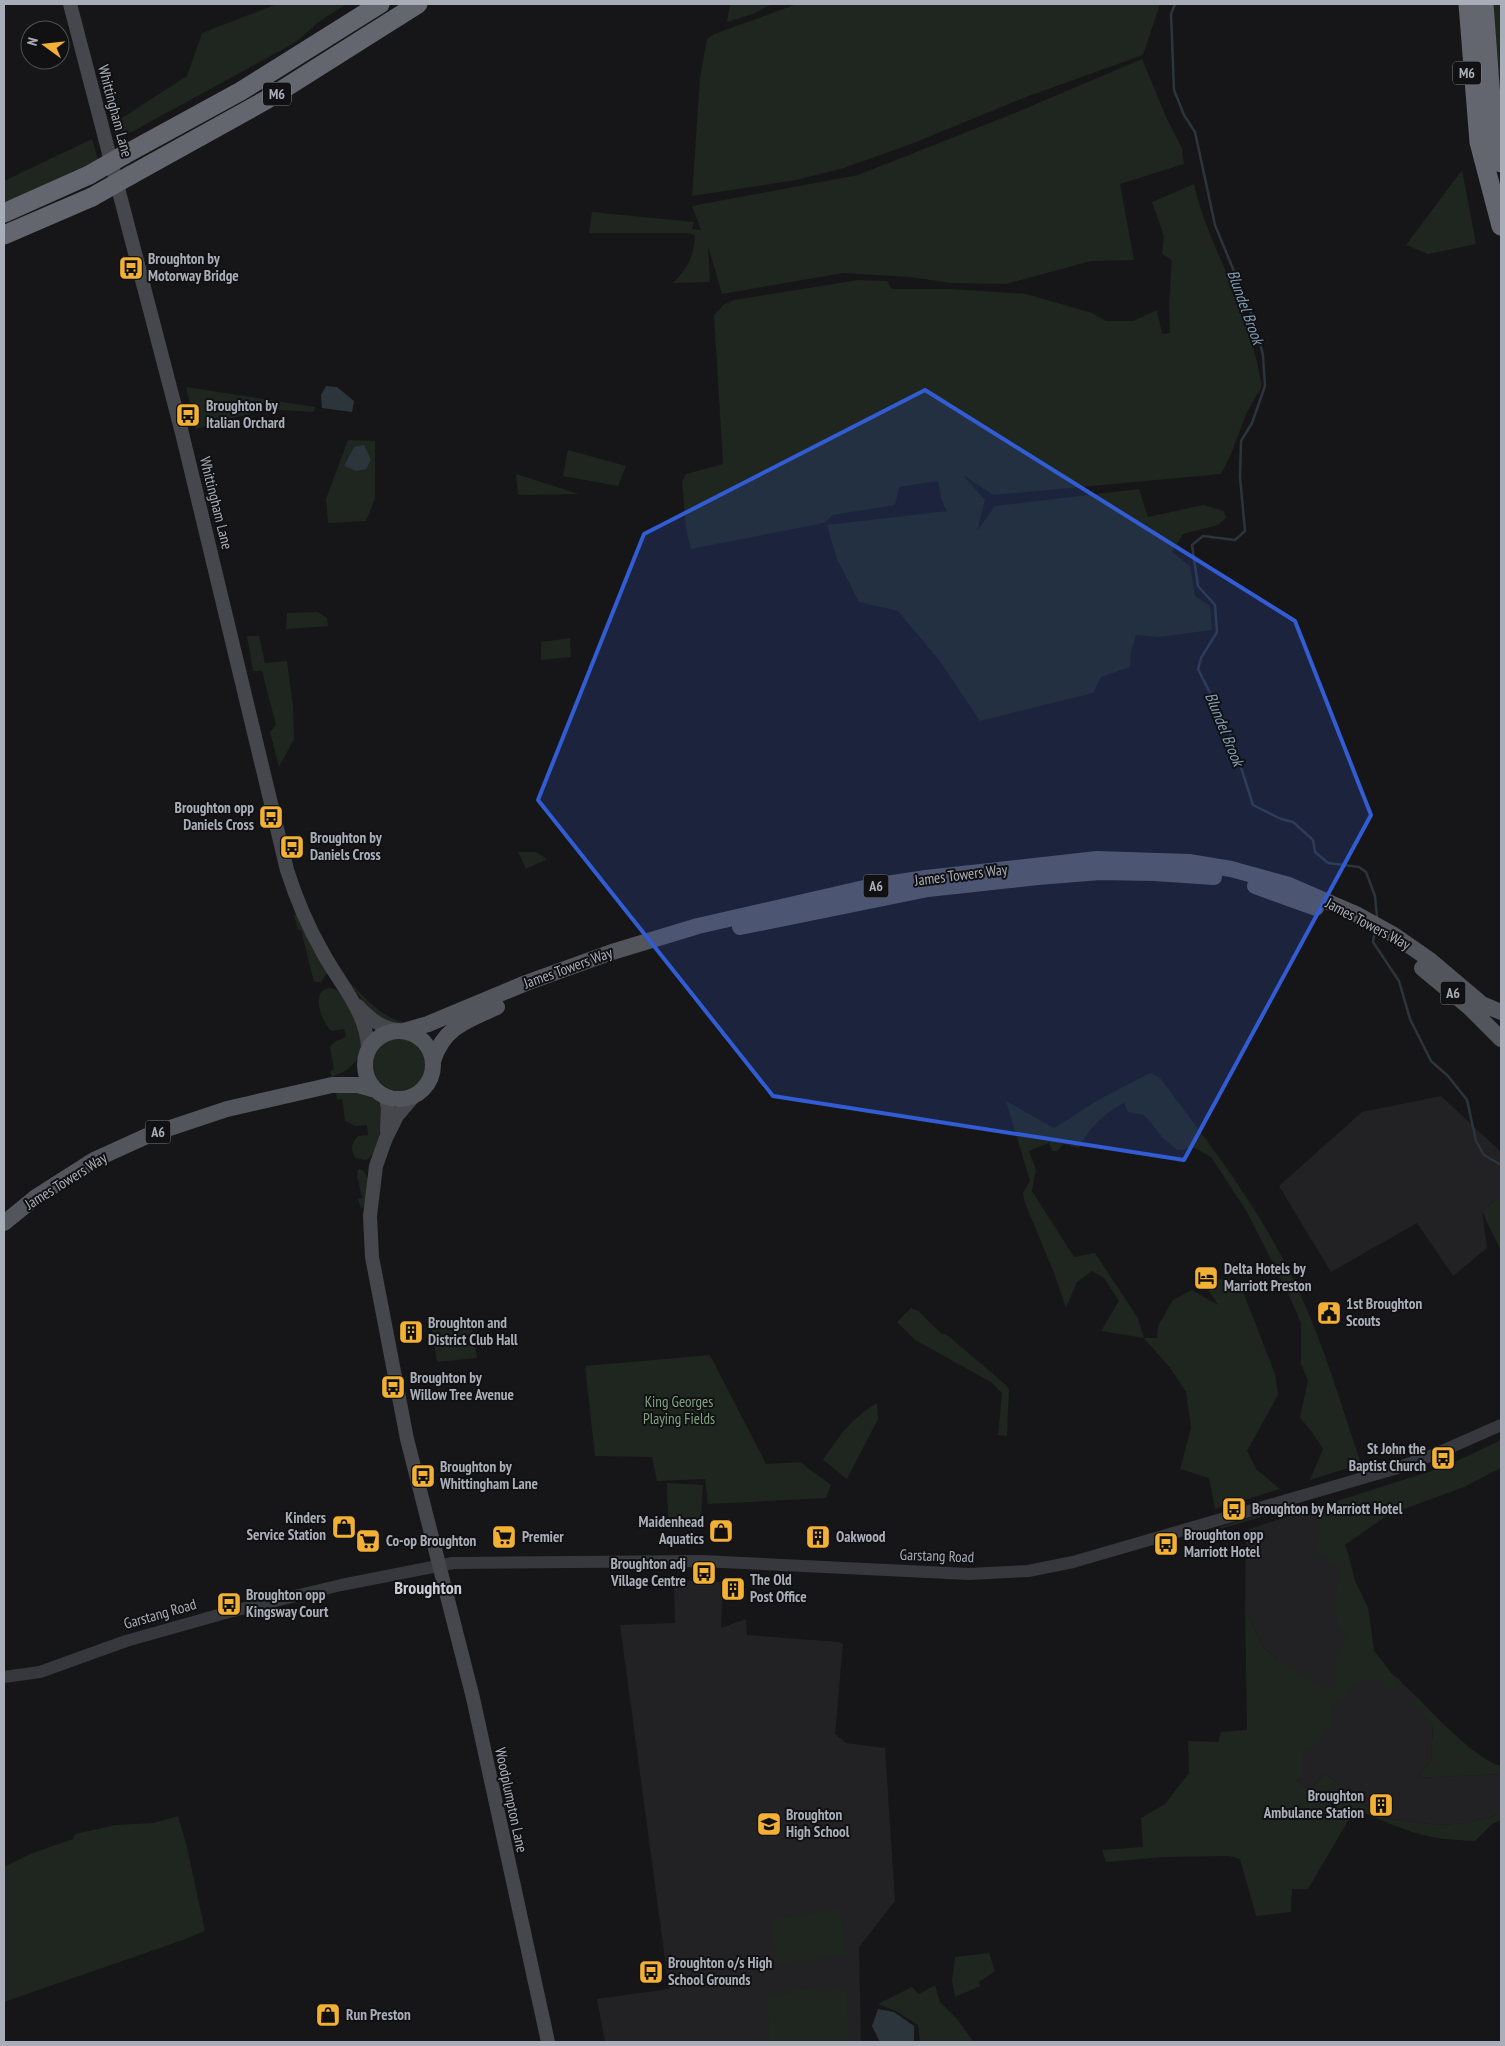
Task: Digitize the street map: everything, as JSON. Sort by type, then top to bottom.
[{"type":"highway","name":"M6","points":[[4,213],[89,175],[241,91],[380,4]]},
{"type":"highway","name":"M6","points":[[4,235],[92,197],[266,100],[418,4]]},
{"type":"highway","name":"M6","points":[[1458,4],[1461,39],[1492,146]]},
{"type":"highway","points":[[1468,4],[1492,146],[1501,226]]},
{"type":"highway","points":[[1484,4],[1492,111],[1492,146],[1501,163]]},
{"type":"main road","name":"Whittingham Lane","points":[[70,4],[182,433],[286,870],[310,930],[352,1000],[366,1032],[367,1055]]},
{"type":"main road","name":"James Towers Way","points":[[401,1031],[428,1024],[526,983],[612,952],[672,934],[814,898],[926,878],[1098,859],[1189,862],[1231,868],[1289,885],[1360,917],[1394,936],[1430,960],[1482,1004],[1501,1012]]},
{"type":"main road","name":"James Towers Way","points":[[433,1061],[444,1038],[463,1022],[515,999],[614,962],[719,931],[928,889],[1100,872],[1198,875],[1243,882],[1330,914],[1370,934],[1400,952],[1469,1007],[1501,1039]]},
{"type":"main road","name":"Whittingham Lane","points":[[352,1000],[377,1023],[401,1031]]},
{"type":"main road","points":[[386,1138],[402,1108],[427,1085],[431,1077],[433,1061],[431,1052],[422,1039],[401,1031],[380,1036],[367,1055],[367,1076],[380,1092],[389,1115],[386,1138],[374,1177],[370,1239],[407,1439],[438,1565]]},
{"type":"main road","name":"James Towers Way","points":[[332,1085],[353,1072],[367,1055]]},
{"type":"main road","name":"James Towers Way","points":[[4,1223],[36,1197],[94,1160],[148,1135],[227,1109],[332,1085],[358,1085],[380,1092]]},
{"type":"main road","points":[[380,1092],[398,1099],[415,1095]]},
{"type":"main road","name":"Woodplumpton Lane","points":[[438,1565],[473,1698],[548,2042]]},
{"type":"street","name":"Garstang Road","points":[[4,1677],[40,1672],[126,1641],[229,1612],[341,1585],[438,1565],[487,1562],[702,1562],[969,1574],[1028,1571],[1073,1562],[1394,1469],[1433,1455],[1501,1425]]},
{"type":"highlighted area","points":[[925,390],[1295,621],[1371,815],[1184,1160],[773,1096],[538,800],[644,534]]},
{"type":"shaded area","points":[[326,386],[337,387],[354,401],[352,412],[322,408],[321,395]]},
{"type":"shaded area","points":[[364,445],[371,460],[366,469],[356,471],[344,466],[354,447]]},
{"type":"shaded area","points":[[1441,1096],[1501,1152],[1501,1195],[1482,1212],[1487,1248],[1453,1276],[1417,1223],[1331,1272],[1279,1186],[1362,1112]]},
{"type":"shaded area","points":[[1329,1503],[1349,1556],[1355,1581],[1368,1608],[1374,1651],[1392,1674],[1417,1697],[1413,1704],[1433,1724],[1431,1761],[1417,1778],[1501,1774],[1501,1814],[1467,1823],[1438,1825],[1389,1819],[1356,1800],[1325,1773],[1310,1790],[1297,1781],[1302,1777],[1302,1752],[1277,1659],[1263,1647],[1245,1609],[1246,1530]]},
{"type":"shaded area","name":"Broughton High School","points":[[674,1580],[723,1582],[721,1628],[746,1619],[747,1635],[839,1642],[843,1644],[835,1734],[846,1743],[885,1748],[895,1901],[859,1947],[861,2042],[605,2042],[597,1999],[669,1989],[620,1625],[675,1623]]},
{"type":"shaded area","points":[[878,2009],[894,2012],[914,2026],[914,2042],[880,2042],[872,2026]]},
{"type":"green space","points":[[277,4],[346,4],[320,21],[296,42],[115,141],[114,123],[187,76],[202,33]]},
{"type":"green space","points":[[730,4],[772,4],[753,14],[727,22]]},
{"type":"green space","points":[[797,4],[1160,4],[1143,55],[1026,97],[911,144],[844,168],[796,180],[692,196],[700,78],[707,39],[714,34]]},
{"type":"green space","points":[[1491,4],[1501,4],[1501,87]]},
{"type":"green space","points":[[1142,59],[1167,119],[1182,148],[1184,164],[1120,184],[1134,260],[1091,261],[1006,284],[951,283],[910,277],[843,273],[722,294],[708,246],[710,282],[673,283],[683,272],[689,261],[695,235],[686,233],[589,233],[592,212],[694,222],[692,229],[701,230],[692,206],[858,175],[1015,113]]},
{"type":"green space","points":[[92,139],[98,160],[4,203],[4,181]]},
{"type":"green space","points":[[1462,170],[1476,244],[1428,254],[1406,245]]},
{"type":"green space","points":[[1194,184],[1208,228],[1245,320],[1262,386],[1247,412],[1221,474],[993,495],[963,475],[985,500],[977,531],[995,506],[1139,489],[1148,517],[1203,505],[1224,511],[1226,518],[1218,525],[1183,534],[1172,552],[1190,566],[1195,596],[1210,606],[1212,630],[1159,637],[1136,635],[1131,653],[1130,667],[1101,677],[1093,693],[980,721],[939,660],[898,611],[859,602],[837,559],[827,525],[947,511],[942,501],[938,481],[899,487],[895,505],[833,515],[824,523],[691,549],[686,529],[682,481],[686,474],[723,464],[714,315],[723,305],[734,300],[858,280],[887,281],[892,289],[951,289],[1026,294],[1092,313],[1106,321],[1133,321],[1157,310],[1162,334],[1170,333],[1169,303],[1172,260],[1162,254],[1164,236],[1152,202]]},
{"type":"green space","points":[[186,387],[315,407],[314,412],[265,409],[196,429]]},
{"type":"green space","points":[[348,440],[375,441],[375,499],[366,521],[328,523],[326,499]]},
{"type":"green space","points":[[568,450],[626,466],[618,486],[563,476]]},
{"type":"green space","points":[[516,474],[579,494],[518,495]]},
{"type":"green space","points":[[318,612],[327,618],[328,626],[286,629],[287,613]]},
{"type":"green space","points":[[247,636],[259,636],[265,663],[287,661],[293,705],[294,739],[279,767],[270,732],[276,725],[262,671],[253,671]]},
{"type":"green space","points":[[570,638],[571,657],[541,660],[541,642]]},
{"type":"green space","points":[[518,852],[536,852],[547,859],[526,869]]},
{"type":"green space","points":[[294,915],[297,915],[325,968],[327,973],[321,982],[314,982],[301,930],[298,930]]},
{"type":"green space","points":[[346,979],[383,1013],[401,1022],[410,1023],[395,1025],[375,1016]]},
{"type":"green space","points":[[330,988],[337,990],[345,1002],[353,1015],[362,1039],[361,1050],[357,1060],[347,1069],[332,1077],[330,1071],[334,1069],[330,1047],[336,1041],[346,1037],[344,1029],[332,1031],[321,1014],[320,994]]},
{"type":"green space","points":[[395,1037],[405,1037],[415,1041],[423,1049],[427,1064],[423,1079],[415,1087],[405,1091],[395,1091],[385,1087],[377,1079],[373,1069],[373,1059],[377,1049],[385,1041]]},
{"type":"green space","points":[[1150,1073],[1160,1078],[1234,1178],[1282,1257],[1315,1329],[1361,1464],[1310,1480],[1323,1449],[1300,1418],[1308,1380],[1301,1364],[1301,1323],[1289,1295],[1247,1212],[1211,1157],[1195,1148],[1177,1150],[1163,1138],[1144,1115],[1128,1112],[1124,1103],[1109,1112],[1098,1122],[1088,1133],[1079,1148],[1064,1144],[1057,1151],[1052,1151],[1049,1143],[1029,1151],[1036,1170],[1032,1191],[1074,1257],[1095,1253],[1138,1318],[1144,1338],[1101,1331],[1119,1301],[1104,1278],[1092,1271],[1077,1282],[1066,1308],[1054,1273],[1025,1203],[1023,1193],[1030,1181],[1006,1101],[1054,1128],[1100,1099]]},
{"type":"green space","points":[[351,1089],[378,1098],[383,1102],[382,1125],[378,1143],[371,1156],[366,1160],[356,1158],[352,1147],[358,1136],[368,1135],[367,1125],[355,1126],[345,1121],[342,1099],[337,1100],[336,1092]]},
{"type":"green space","points":[[360,1169],[368,1180],[364,1207],[361,1209],[358,1199],[362,1198],[357,1175]]},
{"type":"green space","points":[[1501,1195],[1501,1251],[1482,1212]]},
{"type":"green space","points":[[1229,1278],[1240,1284],[1275,1374],[1278,1395],[1247,1451],[1256,1469],[1280,1489],[1215,1509],[1209,1478],[1180,1469],[1191,1428],[1186,1392],[1171,1369],[1144,1338],[1157,1338],[1158,1326],[1173,1300],[1192,1290],[1218,1305],[1207,1288],[1207,1281]]},
{"type":"green space","points":[[911,1308],[918,1311],[942,1334],[946,1334],[1006,1385],[1009,1390],[1007,1436],[998,1435],[1002,1393],[991,1382],[915,1340],[897,1322]]},
{"type":"green space","points":[[470,1317],[477,1358],[437,1362],[431,1324]]},
{"type":"green space","name":"King Georges Playing Fields","points":[[710,1355],[766,1464],[800,1462],[831,1485],[826,1498],[708,1504],[705,1479],[657,1481],[652,1457],[595,1456],[585,1366]]},
{"type":"green space","points":[[877,1403],[878,1419],[847,1479],[823,1460],[852,1422]]},
{"type":"green space","points":[[1501,1440],[1501,1468],[1464,1487],[1388,1515],[1345,1545],[1355,1581],[1368,1608],[1374,1651],[1392,1674],[1402,1682],[1392,1692],[1377,1679],[1355,1683],[1346,1697],[1340,1697],[1332,1710],[1333,1722],[1313,1750],[1302,1752],[1302,1777],[1297,1781],[1310,1790],[1325,1773],[1356,1800],[1389,1819],[1438,1825],[1467,1823],[1501,1814],[1501,1820],[1492,1824],[1475,1841],[1454,1840],[1412,1832],[1355,1809],[1308,1889],[1292,1889],[1291,1912],[1256,1916],[1240,1859],[1229,1856],[1164,1857],[1106,1862],[1102,1850],[1143,1847],[1141,1818],[1165,1804],[1189,1773],[1188,1741],[1218,1742],[1221,1732],[1247,1730],[1245,1609],[1263,1647],[1277,1659],[1323,1689],[1335,1686],[1334,1663],[1348,1633],[1339,1628],[1334,1602],[1342,1570],[1317,1553],[1321,1506],[1444,1467]]},
{"type":"green space","points":[[667,1483],[703,1485],[701,1520],[668,1517]]},
{"type":"green space","points":[[1278,1509],[1278,1512],[1190,1538],[1190,1536]]},
{"type":"green space","points":[[1417,1697],[1469,1747],[1481,1756],[1501,1766],[1501,1774],[1417,1778],[1431,1761],[1433,1724],[1412,1704]]},
{"type":"green space","points":[[178,1816],[187,1847],[205,1931],[4,2002],[4,1867],[30,1854],[73,1839],[75,1834],[116,1825],[154,1823]]},
{"type":"green space","points":[[840,1909],[846,1955],[777,1964],[771,1919]]},
{"type":"green space","points":[[989,1953],[995,1971],[979,1982],[980,1986],[955,1997],[952,1980],[955,1957]]},
{"type":"green space","points":[[935,1985],[940,2002],[957,2019],[973,2041],[920,2042],[918,2025],[896,2011],[878,2004],[912,1987],[919,1994]]},
{"type":"green space","points":[[819,1988],[820,1991],[846,1989],[849,2042],[770,2042],[767,1995]]},
{"type":"waterway","name":"Blundel Brook","points":[[1175,4],[1171,14],[1174,90],[1184,115],[1195,132],[1215,225],[1254,320],[1263,355],[1265,386],[1252,423],[1241,441],[1240,477],[1245,531],[1235,540],[1203,536],[1192,545],[1198,586],[1215,605],[1217,632],[1201,658],[1198,669],[1210,693],[1215,698],[1232,739],[1253,805],[1281,819],[1293,822],[1313,840],[1315,852],[1328,863],[1359,867],[1366,872],[1375,896],[1377,917]]},
{"type":"waterway","points":[[1375,930],[1373,942],[1399,981],[1410,1019],[1431,1061],[1448,1076],[1467,1100],[1476,1141],[1484,1155],[1501,1165]]},
{"type":"place","name":"Broughton by Motorway Bridge","points":[[131,268]]},
{"type":"place","name":"Broughton by Italian Orchard","points":[[188,415]]},
{"type":"place","name":"Broughton opp Daniels Cross","points":[[271,817]]},
{"type":"place","name":"Broughton by Daniels Cross","points":[[292,847]]},
{"type":"place","name":"Delta Hotels by Marriott Preston","points":[[1206,1278]]},
{"type":"place","name":"1st Broughton Scouts","points":[[1329,1313]]},
{"type":"place","name":"Broughton and District Club Hall","points":[[411,1332]]},
{"type":"place","name":"Broughton by Willow Tree Avenue","points":[[393,1387]]},
{"type":"place","name":"St John the Baptist Church","points":[[1443,1458]]},
{"type":"place","name":"Broughton by Whittingham Lane","points":[[423,1476]]},
{"type":"place","name":"Broughton by Marriott Hotel","points":[[1234,1509]]},
{"type":"place","name":"Kinders Service Station","points":[[344,1527]]},
{"type":"place","name":"Maidenhead Aquatics","points":[[721,1531]]},
{"type":"place","name":"Premier","points":[[504,1537]]},
{"type":"place","name":"Oakwood","points":[[818,1537]]},
{"type":"place","name":"Co-op Broughton","points":[[368,1541]]},
{"type":"place","name":"Broughton opp Marriott Hotel","points":[[1166,1544]]},
{"type":"place","name":"Broughton adj Village Centre","points":[[704,1573]]},
{"type":"place","name":"The Old Post Office","points":[[733,1589]]},
{"type":"place","name":"Broughton opp Kingsway Court","points":[[229,1604]]},
{"type":"place","name":"Broughton Ambulance Station","points":[[1381,1805]]},
{"type":"place","name":"Broughton High School","points":[[769,1824]]},
{"type":"place","name":"Broughton o/s High School Grounds","points":[[651,1972]]},
{"type":"place","name":"Run Preston","points":[[328,2015]]},
{"type":"district","name":"Broughton","points":[[428,1588]]}]
